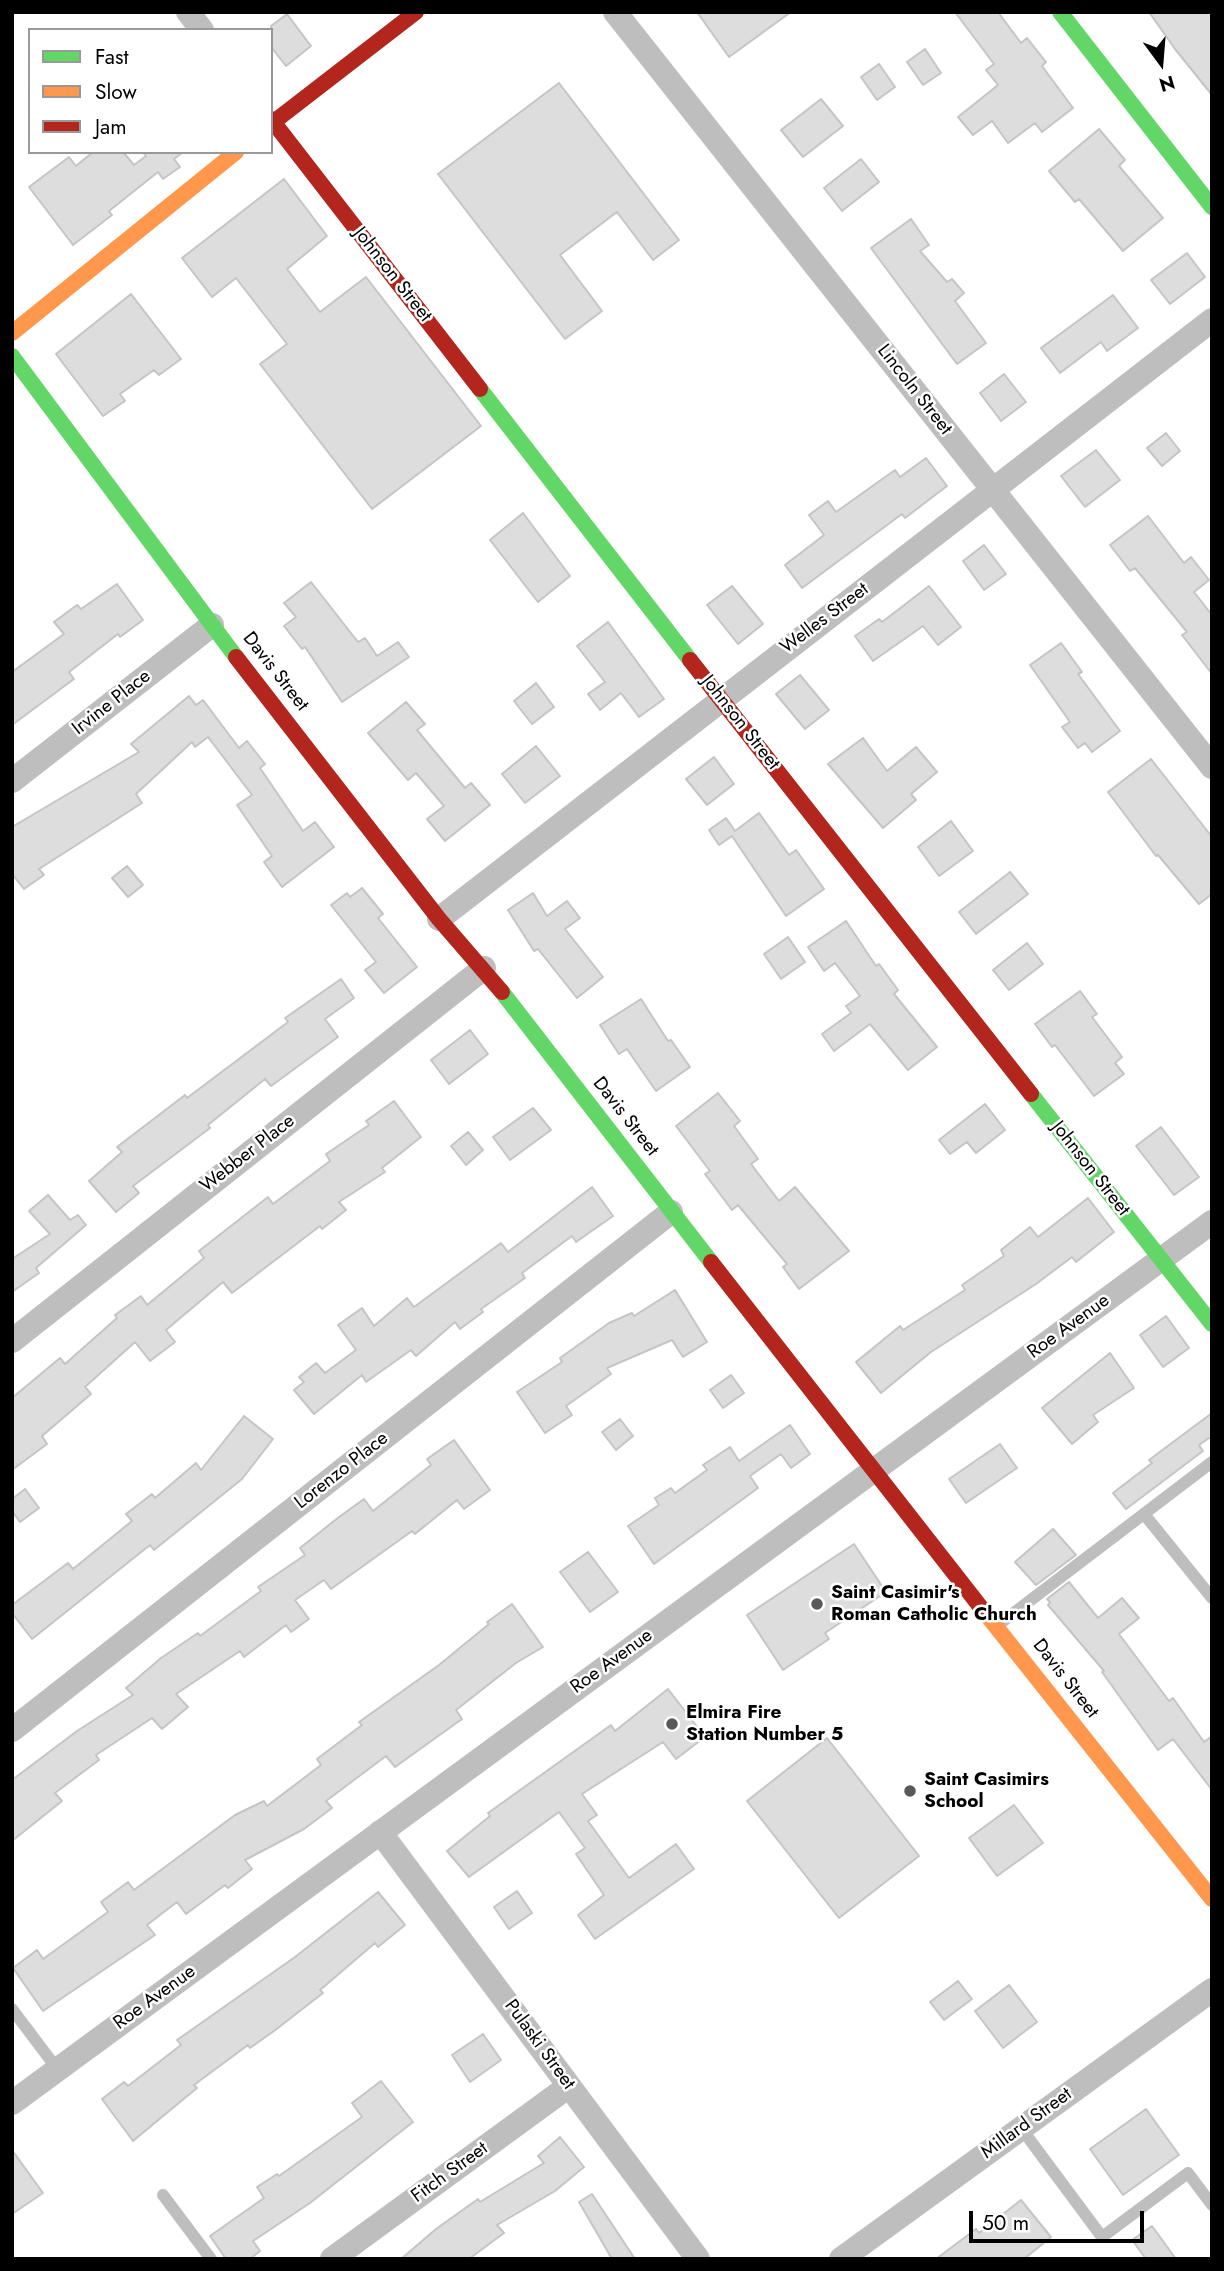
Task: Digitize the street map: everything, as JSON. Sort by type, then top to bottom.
[{"type":"street","points":[[188,12],[200,28]]},
{"type":"street","points":[[273,121],[416,12]]},
{"type":"street","name":"Lincoln Street","points":[[615,12],[1212,767]]},
{"type":"street","points":[[1060,12],[1212,206]]},
{"type":"street","name":"Johnson Street","points":[[273,123],[720,699],[1212,1324]]},
{"type":"street","points":[[12,333],[234,154]]},
{"type":"street","name":"Welles Street","points":[[439,919],[1212,320]]},
{"type":"street","name":"Davis Street","points":[[12,356],[212,625],[439,919],[484,968],[872,1471],[1212,1899]]},
{"type":"street","name":"Irvine Place","points":[[12,780],[212,625]]},
{"type":"street","name":"Webber Place","points":[[12,1341],[484,968]]},
{"type":"street","name":"Lorenzo Place","points":[[12,1730],[671,1212]]},
{"type":"street","name":"Roe Avenue","points":[[12,2103],[1212,1222]]},
{"type":"street","name":"Pulaski Street","points":[[380,1832],[698,2259]]},
{"type":"street","name":"Millard Street","points":[[841,2259],[1212,1990]]},
{"type":"street","name":"Fitch Street","points":[[332,2259],[569,2087]]},
{"type":"lane","points":[[996,1626],[1212,1462]]},
{"type":"lane","points":[[1144,1514],[1212,1598]]},
{"type":"lane","points":[[12,2009],[58,2070]]},
{"type":"lane","points":[[1021,2128],[1102,2237],[1188,2173],[1212,2205]]},
{"type":"lane","points":[[163,2195],[211,2259]]},
{"type":"building","points":[[697,12],[791,12],[729,57]]},
{"type":"building","points":[[955,12],[998,12],[1021,43],[1027,38],[1046,62],[1042,66],[1073,108],[1042,132],[1035,123],[1008,143],[992,121],[973,135],[958,117],[998,85],[986,70],[994,64]]},
{"type":"building","points":[[1149,12],[1212,12],[1212,95],[1175,49]]},
{"type":"building","points":[[287,14],[311,46],[286,66],[273,50],[271,26]]},
{"type":"building","points":[[925,49],[941,73],[923,85],[907,62]]},
{"type":"building","points":[[879,64],[895,87],[877,100],[861,77]]},
{"type":"building","points":[[559,83],[679,240],[653,260],[617,212],[560,255],[602,311],[565,339],[438,174]]},
{"type":"building","points":[[821,99],[843,126],[803,157],[781,130]]},
{"type":"building","points":[[1099,129],[1125,160],[1119,166],[1163,218],[1123,251],[1079,199],[1075,202],[1049,171]]},
{"type":"building","points":[[91,154],[125,154],[134,165],[146,156],[144,154],[180,154],[174,159],[180,167],[163,179],[158,172],[109,211],[112,215],[73,245],[29,187],[69,157],[76,166]]},
{"type":"building","points":[[861,159],[879,182],[842,211],[824,188]]},
{"type":"building","points":[[284,179],[327,236],[287,269],[320,312],[366,277],[481,426],[372,509],[260,364],[287,344],[236,278],[212,297],[182,258]]},
{"type":"building","points":[[911,219],[929,245],[920,251],[947,282],[952,279],[964,293],[955,301],[986,343],[957,364],[871,248]]},
{"type":"building","points":[[1187,253],[1205,277],[1170,304],[1151,280]]},
{"type":"building","points":[[131,294],[181,359],[159,375],[154,370],[120,394],[125,401],[103,416],[56,354]]},
{"type":"building","points":[[1113,295],[1138,328],[1107,351],[1101,342],[1060,373],[1041,348]]},
{"type":"building","points":[[1004,374],[1026,402],[1001,421],[980,393]]},
{"type":"building","points":[[1166,433],[1180,451],[1162,466],[1147,448]]},
{"type":"building","points":[[1096,450],[1120,480],[1085,507],[1061,476]]},
{"type":"building","points":[[926,458],[947,486],[905,518],[902,514],[802,588],[785,565],[824,535],[809,515],[828,501],[836,512],[895,470],[900,477]]},
{"type":"building","points":[[523,513],[570,576],[538,602],[490,540]]},
{"type":"building","points":[[1148,516],[1184,563],[1191,557],[1209,580],[1194,592],[1212,615],[1212,674],[1182,635],[1187,632],[1135,568],[1130,571],[1110,545]]},
{"type":"building","points":[[984,545],[1006,574],[984,590],[963,561]]},
{"type":"building","points":[[311,582],[358,642],[365,638],[377,656],[398,642],[409,657],[342,702],[305,647],[302,649],[284,626],[296,617],[284,603]]},
{"type":"building","points":[[117,584],[143,620],[120,637],[118,634],[69,672],[74,679],[12,725],[12,672],[64,634],[54,622],[77,605],[81,609]]},
{"type":"building","points":[[732,586],[763,624],[738,644],[707,605]]},
{"type":"building","points":[[929,586],[961,627],[938,645],[923,626],[873,661],[855,636],[879,619],[882,622]]},
{"type":"building","points":[[608,622],[664,699],[639,717],[621,693],[600,710],[588,694],[605,682],[577,646]]},
{"type":"building","points":[[1061,643],[1082,672],[1078,674],[1120,731],[1092,752],[1085,743],[1078,748],[1062,727],[1070,722],[1030,665]]},
{"type":"building","points":[[800,675],[829,710],[805,729],[776,694]]},
{"type":"building","points":[[536,683],[554,707],[532,724],[514,701]]},
{"type":"building","points":[[189,696],[196,705],[203,700],[239,748],[247,741],[265,764],[260,768],[303,831],[315,822],[334,847],[282,887],[264,862],[272,856],[237,805],[252,795],[208,737],[195,747],[192,742],[136,794],[142,803],[39,869],[44,875],[24,889],[12,874],[12,827],[139,752],[131,744]]},
{"type":"building","points":[[406,702],[425,724],[417,730],[465,788],[471,783],[490,805],[445,841],[427,819],[444,806],[416,773],[408,780],[368,733]]},
{"type":"building","points":[[863,738],[887,771],[916,747],[937,772],[911,794],[916,800],[883,828],[828,764]]},
{"type":"building","points":[[536,746],[560,776],[525,803],[502,774]]},
{"type":"building","points":[[714,757],[734,784],[707,805],[686,779]]},
{"type":"building","points":[[1151,759],[1212,837],[1212,894],[1199,904],[1158,855],[1156,856],[1108,792]]},
{"type":"building","points":[[759,813],[789,855],[796,850],[824,889],[786,916],[732,836],[719,845],[709,830],[726,818],[735,831]]},
{"type":"building","points":[[951,821],[973,851],[939,876],[918,847]]},
{"type":"building","points":[[127,866],[143,885],[128,897],[112,878]]},
{"type":"building","points":[[1010,872],[1028,894],[976,934],[959,912]]},
{"type":"building","points":[[362,888],[383,914],[378,918],[417,967],[384,993],[365,970],[376,962],[331,905],[347,893],[350,897]]},
{"type":"building","points":[[533,893],[547,916],[567,901],[580,918],[565,929],[603,977],[577,998],[538,949],[534,951],[508,910]]},
{"type":"building","points":[[846,921],[876,966],[879,964],[898,990],[894,994],[937,1047],[908,1070],[870,1024],[834,1051],[822,1034],[851,1013],[846,1006],[860,996],[835,963],[824,971],[808,947]]},
{"type":"building","points":[[788,937],[805,962],[781,979],[764,954]]},
{"type":"building","points":[[1027,943],[1043,964],[1009,990],[993,970]]},
{"type":"building","points":[[341,979],[354,998],[325,1019],[338,1037],[271,1086],[265,1079],[208,1125],[210,1128],[133,1186],[139,1193],[116,1212],[89,1181],[122,1152],[117,1147],[185,1095],[187,1098],[288,1022],[285,1018]]},
{"type":"building","points":[[1080,991],[1097,1014],[1092,1017],[1122,1057],[1115,1063],[1124,1074],[1094,1096],[1055,1045],[1052,1047],[1035,1024]]},
{"type":"building","points":[[641,999],[668,1041],[671,1040],[690,1067],[656,1091],[627,1049],[619,1054],[600,1025]]},
{"type":"building","points":[[470,1030],[488,1054],[449,1084],[431,1060]]},
{"type":"building","points":[[718,1093],[740,1121],[734,1126],[758,1159],[751,1164],[779,1201],[795,1187],[849,1251],[799,1289],[783,1267],[787,1264],[738,1205],[732,1210],[705,1174],[710,1171],[676,1126]]},
{"type":"building","points":[[394,1101],[421,1137],[382,1168],[385,1172],[339,1202],[346,1210],[322,1229],[320,1226],[232,1293],[223,1282],[166,1330],[175,1342],[150,1361],[135,1342],[85,1387],[91,1394],[42,1436],[47,1444],[12,1470],[12,1398],[60,1358],[65,1364],[117,1318],[115,1315],[141,1296],[147,1305],[204,1258],[199,1251],[268,1197],[273,1204],[330,1161],[326,1154],[369,1125],[366,1121]]},
{"type":"building","points":[[985,1104],[1005,1130],[976,1153],[967,1142],[950,1154],[939,1140]]},
{"type":"building","points":[[533,1108],[551,1130],[510,1160],[493,1137]]},
{"type":"building","points":[[1161,1127],[1199,1177],[1174,1195],[1136,1146]]},
{"type":"building","points":[[468,1132],[483,1150],[466,1165],[451,1146]]},
{"type":"building","points":[[592,1187],[613,1216],[576,1242],[572,1236],[522,1273],[525,1278],[481,1309],[483,1312],[460,1329],[455,1322],[416,1356],[411,1350],[366,1382],[362,1375],[314,1414],[294,1390],[304,1382],[299,1377],[316,1363],[325,1373],[356,1350],[338,1325],[362,1308],[374,1326],[407,1298],[414,1307],[501,1243],[508,1252]]},
{"type":"building","points":[[48,1195],[70,1220],[78,1215],[86,1225],[36,1268],[39,1273],[12,1292],[12,1259],[50,1234],[29,1211]]},
{"type":"building","points":[[1088,1198],[1114,1232],[1076,1262],[1072,1257],[1036,1284],[931,1352],[881,1393],[856,1362],[900,1326],[903,1330],[965,1290],[962,1285],[1004,1256],[1001,1250],[1030,1227],[1038,1237]]},
{"type":"building","points":[[675,1290],[707,1342],[683,1357],[672,1340],[607,1368],[611,1374],[566,1406],[572,1415],[545,1433],[517,1392],[562,1362],[560,1358],[609,1323],[632,1313],[634,1316]]},
{"type":"building","points":[[1166,1316],[1189,1348],[1163,1367],[1140,1335]]},
{"type":"building","points":[[1110,1353],[1134,1388],[1093,1415],[1098,1422],[1072,1444],[1042,1408]]},
{"type":"building","points":[[731,1375],[744,1393],[723,1408],[710,1390]]},
{"type":"building","points":[[1212,1413],[1212,1436],[1199,1445],[1203,1451],[1126,1509],[1113,1493],[1152,1463],[1149,1460]]},
{"type":"building","points":[[244,1416],[273,1439],[242,1479],[154,1550],[150,1545],[32,1639],[12,1613],[12,1605],[68,1563],[73,1569],[132,1521],[126,1514],[152,1494],[155,1498],[196,1463],[201,1470]]},
{"type":"building","points":[[620,1419],[633,1436],[616,1450],[602,1432]]},
{"type":"building","points":[[790,1425],[810,1454],[791,1468],[781,1454],[750,1476],[758,1488],[654,1564],[628,1526],[659,1505],[655,1498],[671,1488],[675,1493],[707,1470],[703,1465],[730,1447],[739,1461]]},
{"type":"building","points":[[454,1440],[490,1490],[464,1509],[457,1500],[415,1534],[412,1531],[331,1589],[324,1580],[295,1600],[309,1619],[291,1632],[286,1625],[244,1657],[240,1651],[176,1694],[188,1707],[162,1729],[152,1718],[96,1755],[99,1760],[55,1793],[62,1801],[12,1841],[12,1780],[77,1731],[133,1695],[126,1688],[161,1658],[198,1633],[200,1636],[261,1591],[258,1587],[305,1555],[300,1548],[339,1517],[364,1499],[373,1511],[431,1465],[427,1459]]},
{"type":"building","points":[[1000,1444],[1017,1468],[966,1503],[949,1479]]},
{"type":"building","points":[[25,1489],[39,1508],[20,1522],[12,1511],[12,1499]]},
{"type":"building","points":[[1053,1529],[1076,1555],[1036,1585],[1015,1562]]},
{"type":"building","name":"Saint Casimir's Roman Catholic Church","points":[[854,1544],[886,1592],[825,1633],[829,1639],[783,1670],[747,1615]]},
{"type":"building","points":[[588,1552],[618,1592],[590,1612],[560,1572]]},
{"type":"building","points":[[1069,1582],[1098,1618],[1122,1598],[1139,1618],[1119,1634],[1169,1701],[1173,1698],[1204,1742],[1212,1736],[1212,1790],[1173,1739],[1158,1750],[1102,1672],[1104,1671],[1048,1605],[1050,1602],[1047,1599]]},
{"type":"building","points":[[512,1604],[543,1647],[516,1663],[456,1710],[462,1719],[395,1767],[386,1756],[326,1801],[332,1808],[304,1829],[245,1860],[252,1869],[228,1888],[225,1885],[186,1914],[177,1902],[147,1925],[155,1935],[43,2011],[13,1968],[37,1950],[43,1959],[108,1912],[101,1902],[128,1882],[134,1890],[235,1815],[264,1801],[267,1806],[321,1765],[317,1759],[362,1725],[359,1722],[439,1665],[489,1624],[487,1622]]},
{"type":"building","points":[[668,1689],[705,1737],[676,1759],[663,1742],[582,1794],[597,1815],[588,1821],[629,1878],[676,1844],[694,1869],[595,1939],[578,1915],[604,1895],[576,1854],[585,1848],[559,1812],[469,1877],[447,1851],[490,1816],[488,1813],[611,1725],[615,1731]]},
{"type":"building","points":[[827,1738],[919,1856],[839,1918],[747,1801]]},
{"type":"building","points":[[1014,1805],[1043,1843],[997,1876],[969,1838]]},
{"type":"building","points":[[517,1891],[532,1913],[509,1929],[494,1907]]},
{"type":"building","points":[[378,1892],[405,1925],[378,1947],[375,1943],[320,1990],[323,1993],[274,2031],[250,2048],[248,2045],[194,2085],[197,2088],[133,2141],[102,2099],[124,2082],[128,2086],[181,2045],[177,2040],[295,1957]]},
{"type":"building","points":[[958,1981],[972,1999],[944,2020],[930,2002]]},
{"type":"building","points":[[1009,1985],[1037,2022],[1003,2048],[975,2011]]},
{"type":"building","points":[[483,2034],[501,2060],[470,2082],[452,2055]]},
{"type":"building","points":[[381,2081],[413,2122],[310,2203],[253,2241],[260,2251],[250,2259],[226,2259],[210,2236],[264,2198],[257,2187],[277,2174],[279,2176],[362,2117],[352,2103]]},
{"type":"building","points":[[1146,2109],[1179,2155],[1123,2195],[1090,2149]]},
{"type":"building","points":[[560,2137],[584,2167],[555,2191],[497,2225],[504,2233],[469,2259],[401,2259],[436,2229],[478,2199],[480,2202],[544,2163],[538,2156]]},
{"type":"building","points":[[12,2150],[43,2193],[12,2214]]},
{"type":"building","points":[[592,2194],[635,2259],[612,2259],[579,2202]]},
{"type":"building","points":[[1021,2200],[1051,2237],[1024,2259],[936,2259],[976,2229],[979,2233]]},
{"type":"building","points":[[1152,2226],[1176,2259],[1146,2259],[1132,2240]]},
{"type":"traffic: fast","points":[[1060,12],[1212,207]]},
{"type":"traffic: fast","points":[[12,356],[236,657]]},
{"type":"traffic: fast","points":[[480,389],[690,660]]},
{"type":"traffic: fast","points":[[502,992],[711,1262]]},
{"type":"traffic: fast","points":[[1031,1094],[1212,1324]]},
{"type":"traffic: slow","points":[[12,333],[234,154]]},
{"type":"traffic: slow","points":[[986,1614],[1212,1899]]},
{"type":"traffic: jam","points":[[273,122],[416,12]]},
{"type":"traffic: jam","points":[[273,122],[480,389]]},
{"type":"traffic: jam","points":[[236,657],[439,919],[502,992]]},
{"type":"traffic: jam","points":[[690,660],[1031,1094]]},
{"type":"traffic: jam","points":[[711,1262],[986,1614]]},
{"type":"place","name":"Saint Casimir's Roman Catholic Church","points":[[817,1604]]},
{"type":"place","name":"Elmira Fire Station Number 5","points":[[672,1724]]},
{"type":"place","name":"Saint Casimirs School","points":[[910,1791]]}]
